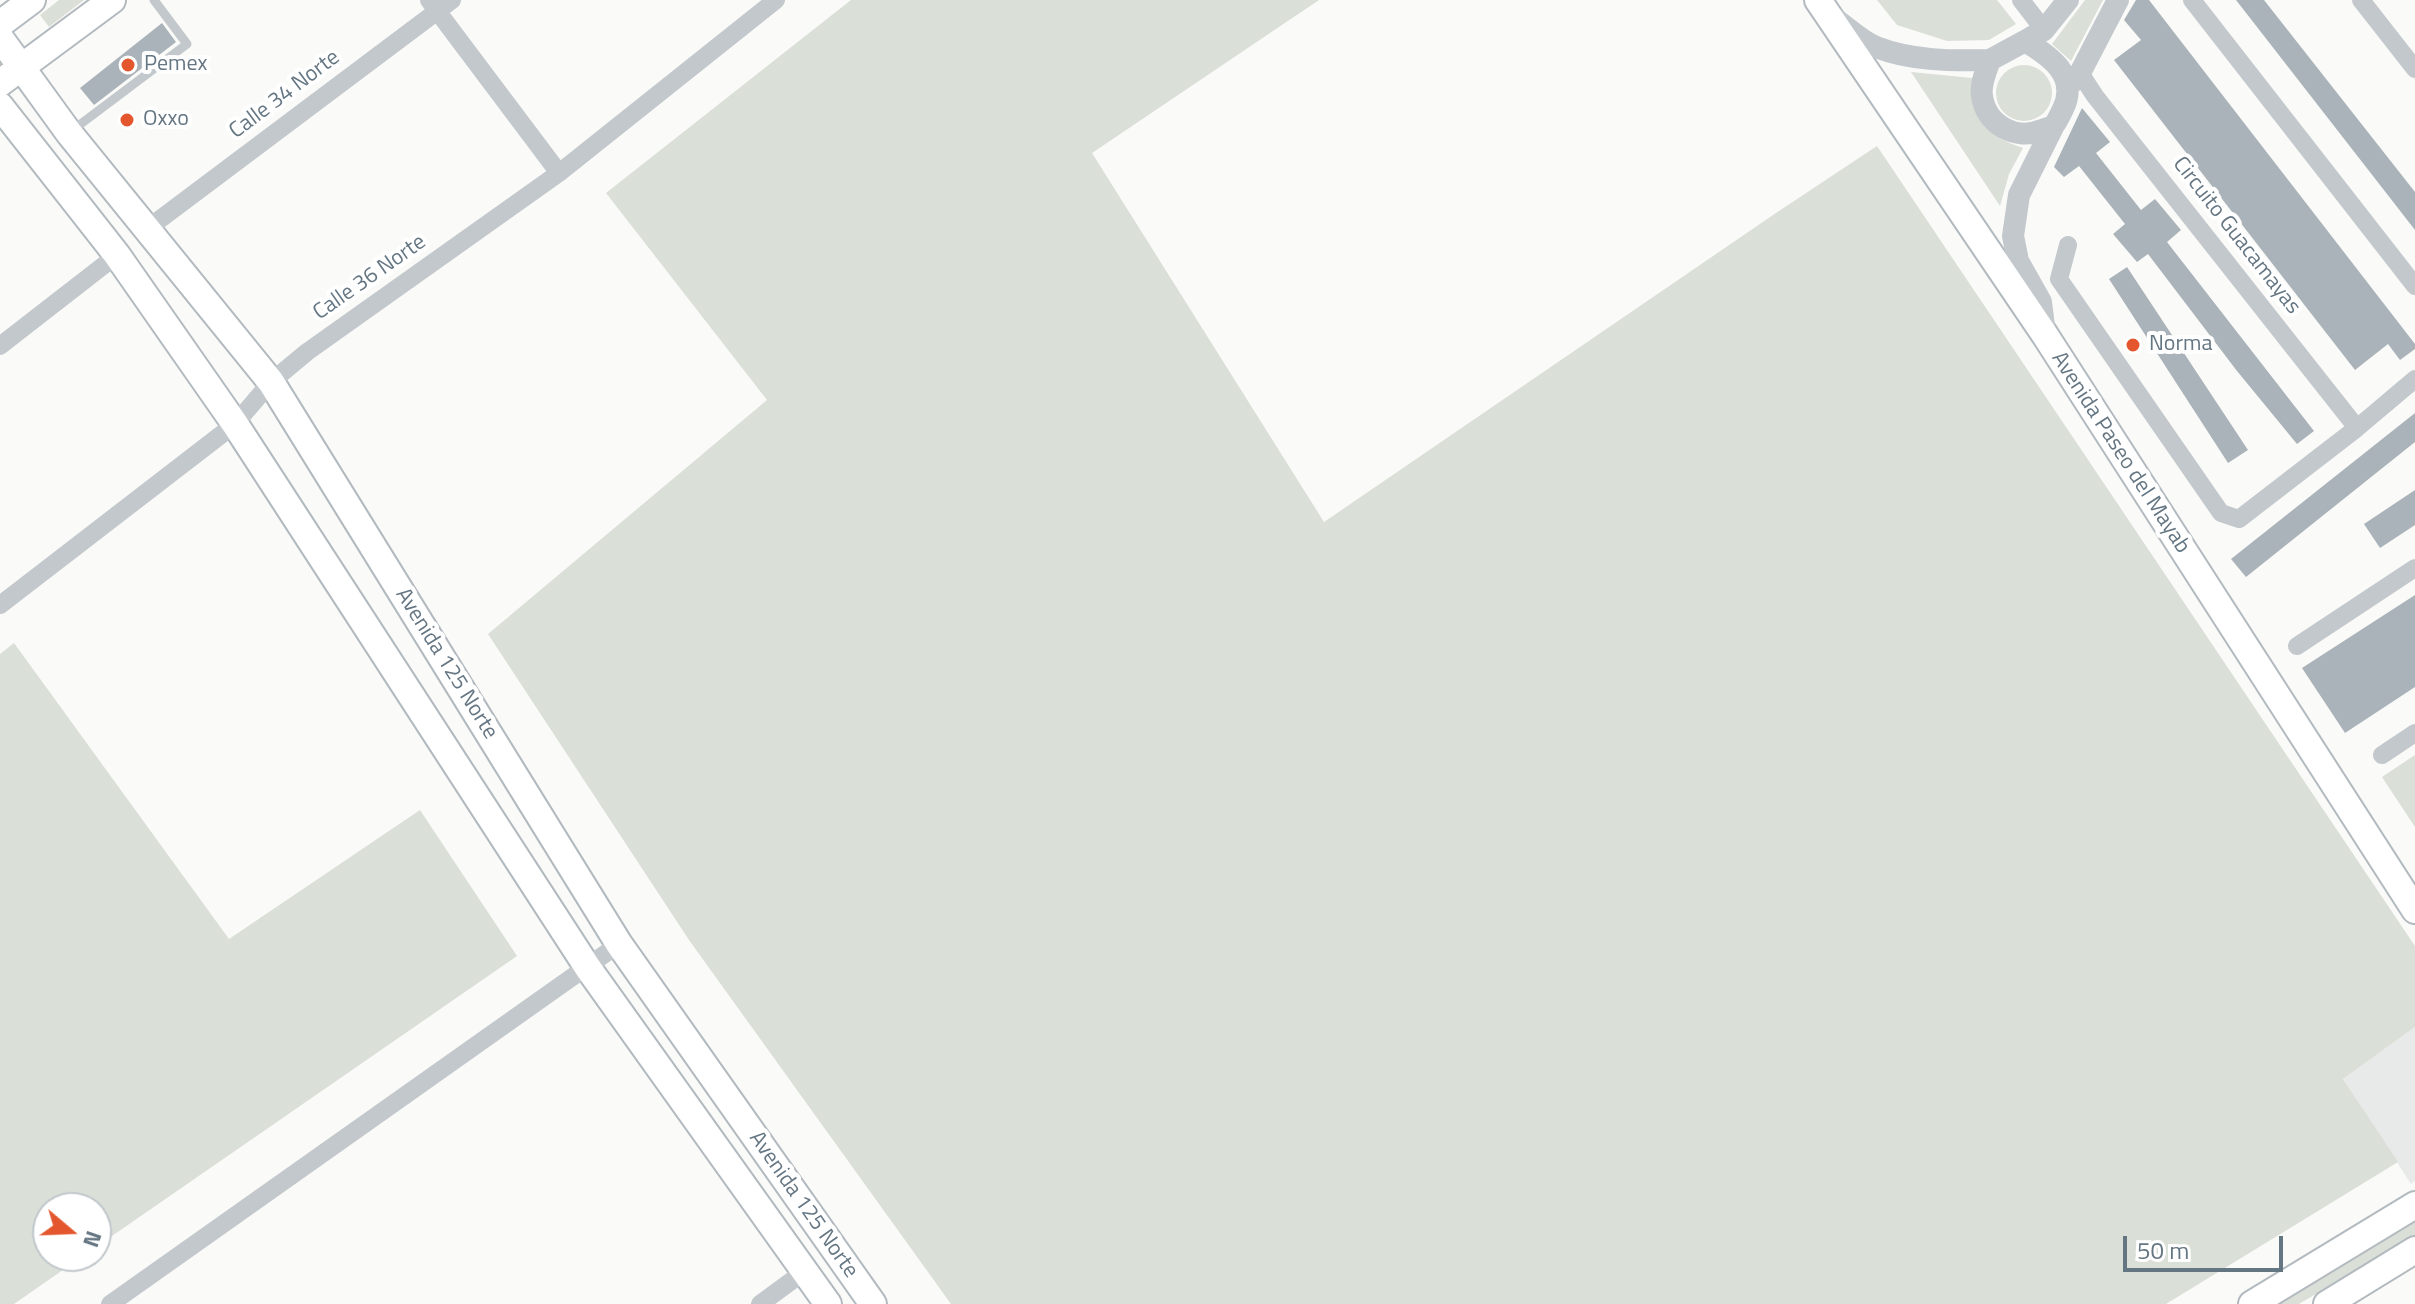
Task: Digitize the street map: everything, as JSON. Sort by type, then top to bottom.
[{"type":"main road","points":[[0,24],[32,0]]},
{"type":"main road","points":[[10,76],[112,0]]},
{"type":"main road","name":"Avenida Paseo del Mayab","points":[[1822,7],[2045,335],[2415,910]]},
{"type":"main road","name":"Avenida 125 Norte","points":[[0,38],[10,76],[69,133],[271,382],[619,944],[873,1304]]},
{"type":"main road","name":"Avenida 125 Norte","points":[[0,106],[117,255],[235,424],[588,968],[828,1304]]},
{"type":"main road","points":[[2252,1304],[2415,1205]]},
{"type":"main road","points":[[2327,1304],[2415,1250]]},
{"type":"street","name":"Calle 36 Norte","points":[[0,605],[235,424],[271,382],[307,352],[559,173],[776,0]]},
{"type":"street","points":[[2021,0],[2035,35],[2048,55],[2074,80]]},
{"type":"street","points":[[1822,7],[1875,47],[1954,61],[1990,60],[2035,35],[2068,0]]},
{"type":"street","points":[[2045,335],[2041,302],[2018,261],[2013,236],[2019,195],[2074,80],[2118,0]]},
{"type":"street","points":[[2192,0],[2415,286]]},
{"type":"street","points":[[2361,0],[2415,69]]},
{"type":"street","points":[[439,4],[559,173]]},
{"type":"street","name":"Calle 34 Norte","points":[[147,229],[439,4]]},
{"type":"street","points":[[1990,60],[1982,96],[1993,120],[2019,134],[2034,133],[2054,125]]},
{"type":"street","name":"Circuito Guacamayas","points":[[2074,80],[2104,108],[2357,428]]},
{"type":"street","points":[[2068,245],[2059,279],[2221,513],[2239,519],[2415,379]]},
{"type":"street","points":[[0,346],[117,255]]},
{"type":"street","points":[[2297,646],[2415,568]]},
{"type":"street","points":[[2382,755],[2415,733]]},
{"type":"street","points":[[110,1304],[619,944]]},
{"type":"street","points":[[760,1304],[805,1271]]},
{"type":"lane","points":[[69,133],[187,44],[154,0]]},
{"type":"shaded area","points":[[59,0],[84,0],[49,27],[40,15]]},
{"type":"shaded area","points":[[851,0],[1319,0],[1092,153],[1324,522],[1877,146],[2415,946],[2415,1027],[2343,1079],[2398,1162],[2166,1304],[951,1304],[689,940],[488,634],[767,400],[606,193]]},
{"type":"shaded area","points":[[1877,0],[1997,0],[2016,24],[1989,40],[1947,41],[1897,25]]},
{"type":"shaded area","points":[[2085,0],[2103,0],[2071,61],[2052,44]]},
{"type":"shaded area","points":[[2024,65],[2043,74],[2052,93],[2043,112],[2024,121],[2005,112],[1996,93],[2005,74]]},
{"type":"shaded area","points":[[1911,72],[1972,78],[1983,124],[1997,137],[2023,148],[2009,174],[2000,206]]},
{"type":"shaded area","points":[[14,643],[229,939],[420,810],[517,956],[112,1236],[112,1192],[32,1192],[32,1272],[60,1272],[14,1304],[0,1304],[0,654]]},
{"type":"shaded area","points":[[2415,755],[2415,827],[2382,777]]},
{"type":"shaded area","points":[[2415,1027],[2415,1181],[2411,1184],[2343,1079]]},
{"type":"shaded area","points":[[2415,1222],[2415,1235],[2299,1304],[2280,1304]]},
{"type":"building","points":[[2136,0],[2149,0],[2415,344],[2415,349],[2400,360],[2388,344],[2355,370],[2114,60],[2141,40],[2124,20]]},
{"type":"building","points":[[2236,0],[2264,0],[2415,192],[2415,230]]},
{"type":"building","name":"Pemex","points":[[162,23],[176,42],[94,105],[80,88]]},
{"type":"building","points":[[2082,108],[2110,142],[2096,153],[2141,210],[2155,199],[2181,230],[2167,242],[2314,431],[2297,444],[2148,254],[2137,262],[2113,234],[2125,224],[2079,166],[2064,177],[2054,167]]},
{"type":"building","points":[[2127,267],[2248,450],[2228,463],[2109,279]]},
{"type":"building","points":[[2415,413],[2415,442],[2246,577],[2231,559]]},
{"type":"building","points":[[2415,490],[2415,525],[2380,548],[2364,524]]},
{"type":"building","points":[[2415,595],[2415,687],[2345,733],[2302,668]]},
{"type":"place","name":"Pemex","points":[[128,65]]},
{"type":"place","name":"Oxxo","points":[[127,120]]},
{"type":"place","name":"Norma","points":[[2133,345]]}]
